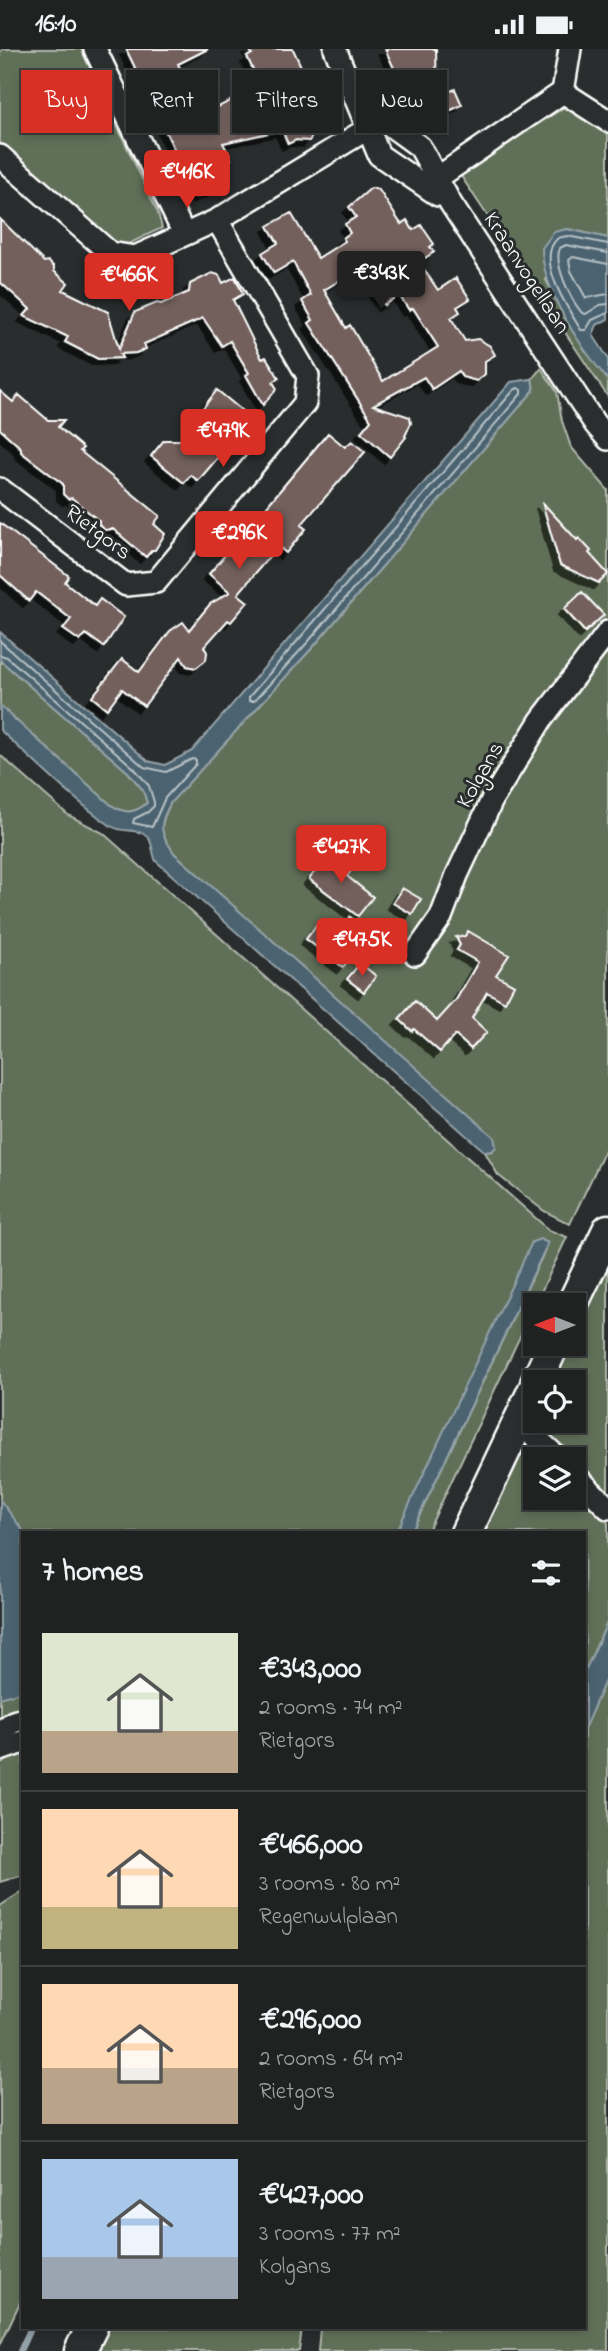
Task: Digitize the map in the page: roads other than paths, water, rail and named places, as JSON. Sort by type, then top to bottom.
[{"type":"street","points":[[95,49],[184,234]]},
{"type":"street","name":"Kraanvogellaan","points":[[335,49],[356,99]]},
{"type":"street","points":[[431,182],[563,92],[570,49]]},
{"type":"street","points":[[563,92],[608,121]]},
{"type":"street","points":[[0,156],[110,253],[135,257],[217,220],[362,133]]},
{"type":"street","name":"Kraanvogellaan","points":[[376,133],[379,155],[431,182],[451,204],[595,424],[608,439]]},
{"type":"street","name":"Kraanvogellaan","points":[[391,133],[420,147],[431,182]]},
{"type":"street","name":"Rietgors","points":[[0,489],[127,585],[156,582],[305,403],[307,376],[217,220]]},
{"type":"street","name":"Kolgans","points":[[415,954],[441,917],[457,875],[493,798],[541,720],[608,632]]},
{"type":"street","points":[[578,1293],[608,1230]]},
{"type":"street","points":[[467,1531],[523,1412]]},
{"type":"street","points":[[519,1421],[546,1447]]},
{"type":"street","points":[[586,1486],[608,1508]]},
{"type":"street","points":[[0,1732],[21,1720]]},
{"type":"street","points":[[0,1750],[21,1743]]},
{"type":"street","points":[[80,2351],[91,2329]]},
{"type":"water","points":[[567,229],[608,238],[608,319],[597,325],[593,335],[608,358],[608,380],[575,336],[556,300],[544,265],[542,248],[554,232]]},
{"type":"water","points":[[532,379],[534,390],[313,647],[171,802],[162,823],[165,839],[174,853],[494,1137],[496,1147],[485,1152],[156,861],[147,836],[111,826],[68,792],[0,730],[0,706],[111,805],[129,811],[147,803],[143,790],[128,772],[0,660],[0,632],[148,761],[165,765],[192,751],[511,382]]},
{"type":"water","points":[[540,1239],[548,1243],[412,1531],[397,1531],[532,1242]]},
{"type":"water","points":[[0,1500],[23,1531],[21,1531],[21,1692],[0,1698]]},
{"type":"water","points":[[608,1621],[608,1674],[586,1725],[586,1669]]},
{"type":"waterway","points":[[20,2351],[30,2329]]}]
